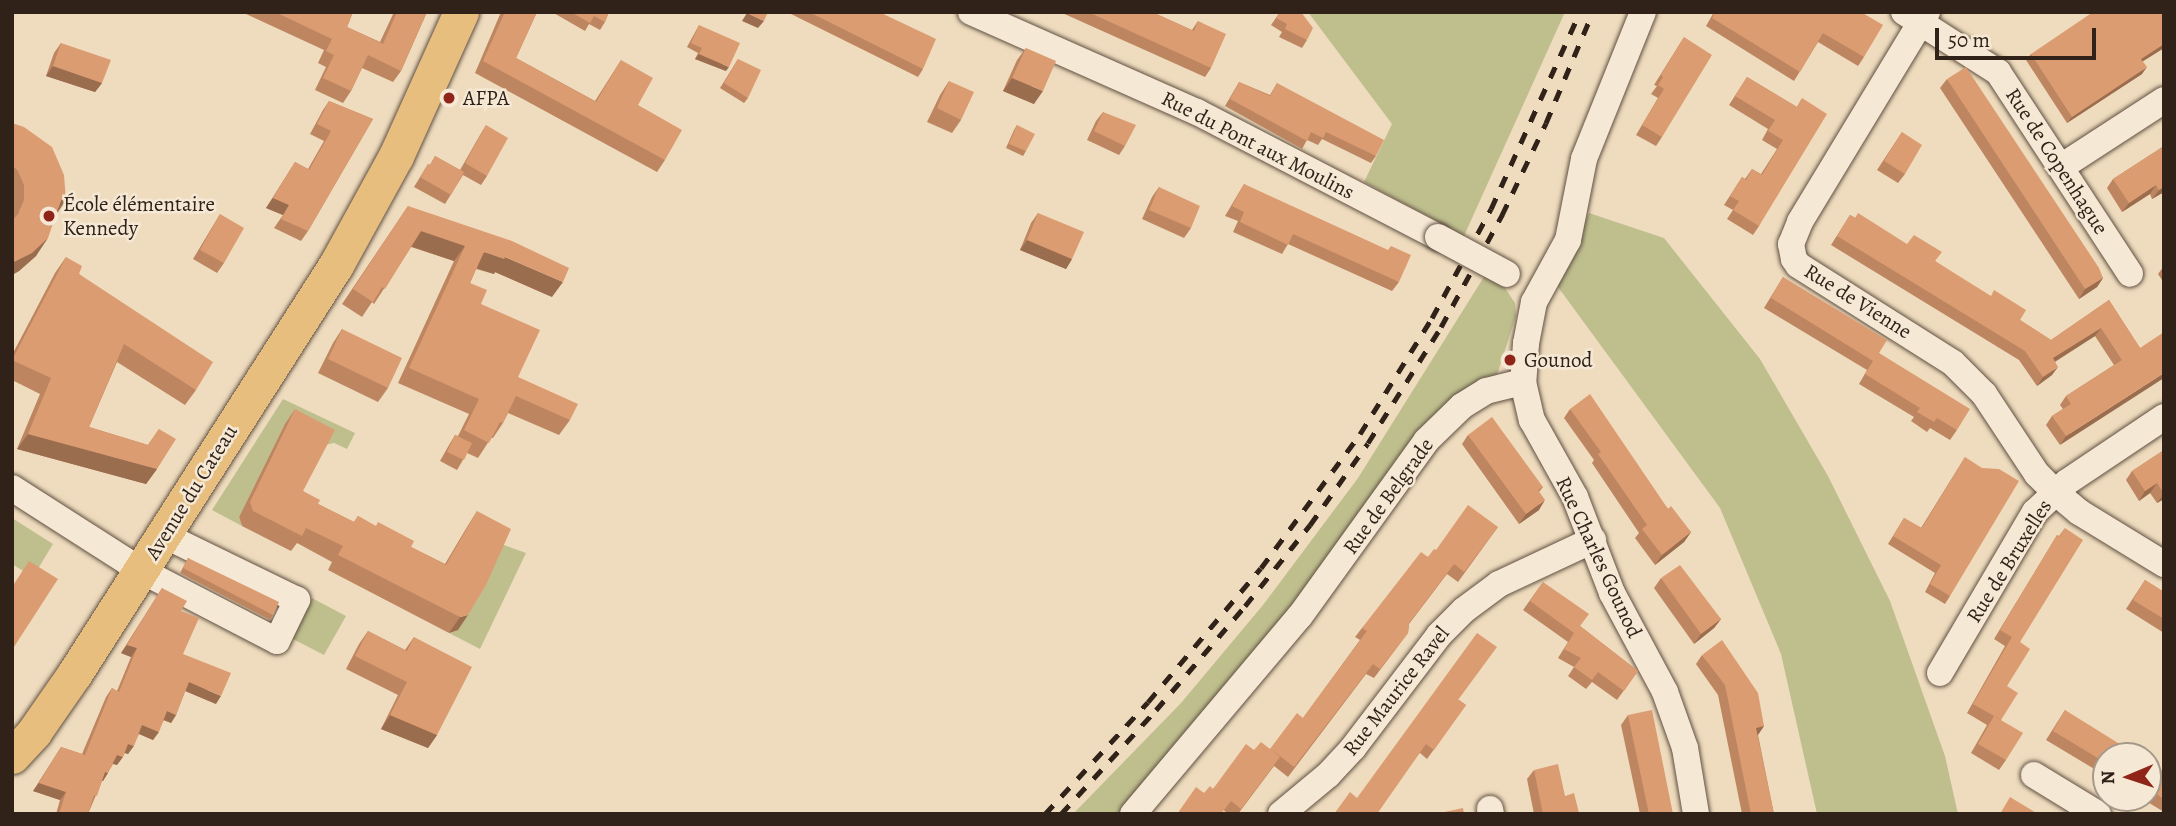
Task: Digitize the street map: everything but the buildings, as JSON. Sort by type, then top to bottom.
[{"type":"main road","name":"Avenue du Cateau","points":[[12,741],[134,566],[164,535],[336,265],[404,139],[461,12]]},
{"type":"main road","name":"Avenue du Cateau","points":[[12,756],[46,717],[305,282],[359,220]]},
{"type":"street","name":"Rue du Pont aux Moulins","points":[[971,12],[1197,113],[1538,290]]},
{"type":"street","points":[[1523,382],[1528,330],[1538,290],[1568,240],[1584,159],[1643,12]]},
{"type":"street","name":"Rue de Copenhague","points":[[1917,16],[1998,72],[2130,274]]},
{"type":"street","name":"Rue de Vienne","points":[[1917,16],[1800,222],[1793,237],[1791,252],[1798,265],[1921,341],[1968,377],[1990,403],[2037,474],[2054,491],[2079,512],[2164,564]]},
{"type":"street","points":[[2061,167],[2164,100]]},
{"type":"street","name":"Rue Charles Gounod","points":[[1523,382],[1532,420],[1575,497],[1612,593],[1673,712],[1689,767],[1696,814]]},
{"type":"street","name":"Rue de Belgrade","points":[[1133,814],[1300,617],[1426,441],[1455,412],[1479,395],[1495,387],[1523,382]]},
{"type":"street","name":"Rue de Bruxelles","points":[[1940,673],[2035,512],[2054,491],[2164,417]]},
{"type":"street","points":[[12,488],[134,566],[277,641],[298,600],[164,535]]},
{"type":"street","name":"Rue Maurice Ravel","points":[[1281,814],[1328,775],[1353,748],[1439,635],[1464,610],[1499,584],[1593,540]]},
{"type":"street","points":[[2034,775],[2098,814]]},
{"type":"green space","points":[[1308,12],[1565,12],[1464,236],[1364,182],[1392,124]]},
{"type":"green space","points":[[1589,213],[1664,238],[1760,359],[1828,476],[1890,601],[1945,756],[1958,814],[1817,814],[1781,654],[1720,508],[1555,283]]},
{"type":"green space","points":[[1487,272],[1503,285],[1515,303],[1516,316],[1497,375],[1340,554],[1127,814],[1073,814],[1181,703],[1263,605],[1358,478]]},
{"type":"green space","points":[[283,399],[355,433],[347,449],[334,443],[325,445],[285,425],[239,517],[242,526],[212,510]]},
{"type":"green space","points":[[12,518],[53,544],[33,577],[12,564]]},
{"type":"green space","points":[[501,544],[526,553],[480,649],[449,633],[458,630]]},
{"type":"green space","points":[[312,598],[346,616],[324,655],[293,639]]},
{"type":"railway","points":[[1045,814],[1148,702],[1261,568],[1360,434],[1432,318],[1491,209],[1580,12]]},
{"type":"railway","points":[[1061,814],[1156,710],[1245,606],[1310,525],[1368,443],[1441,327],[1502,215],[1546,123],[1593,12]]},
{"type":"place","name":"AFPA","points":[[449,98]]},
{"type":"place","name":"École élémentaire Kennedy","points":[[49,216]]},
{"type":"place","name":"Gounod","points":[[1510,360]]}]
